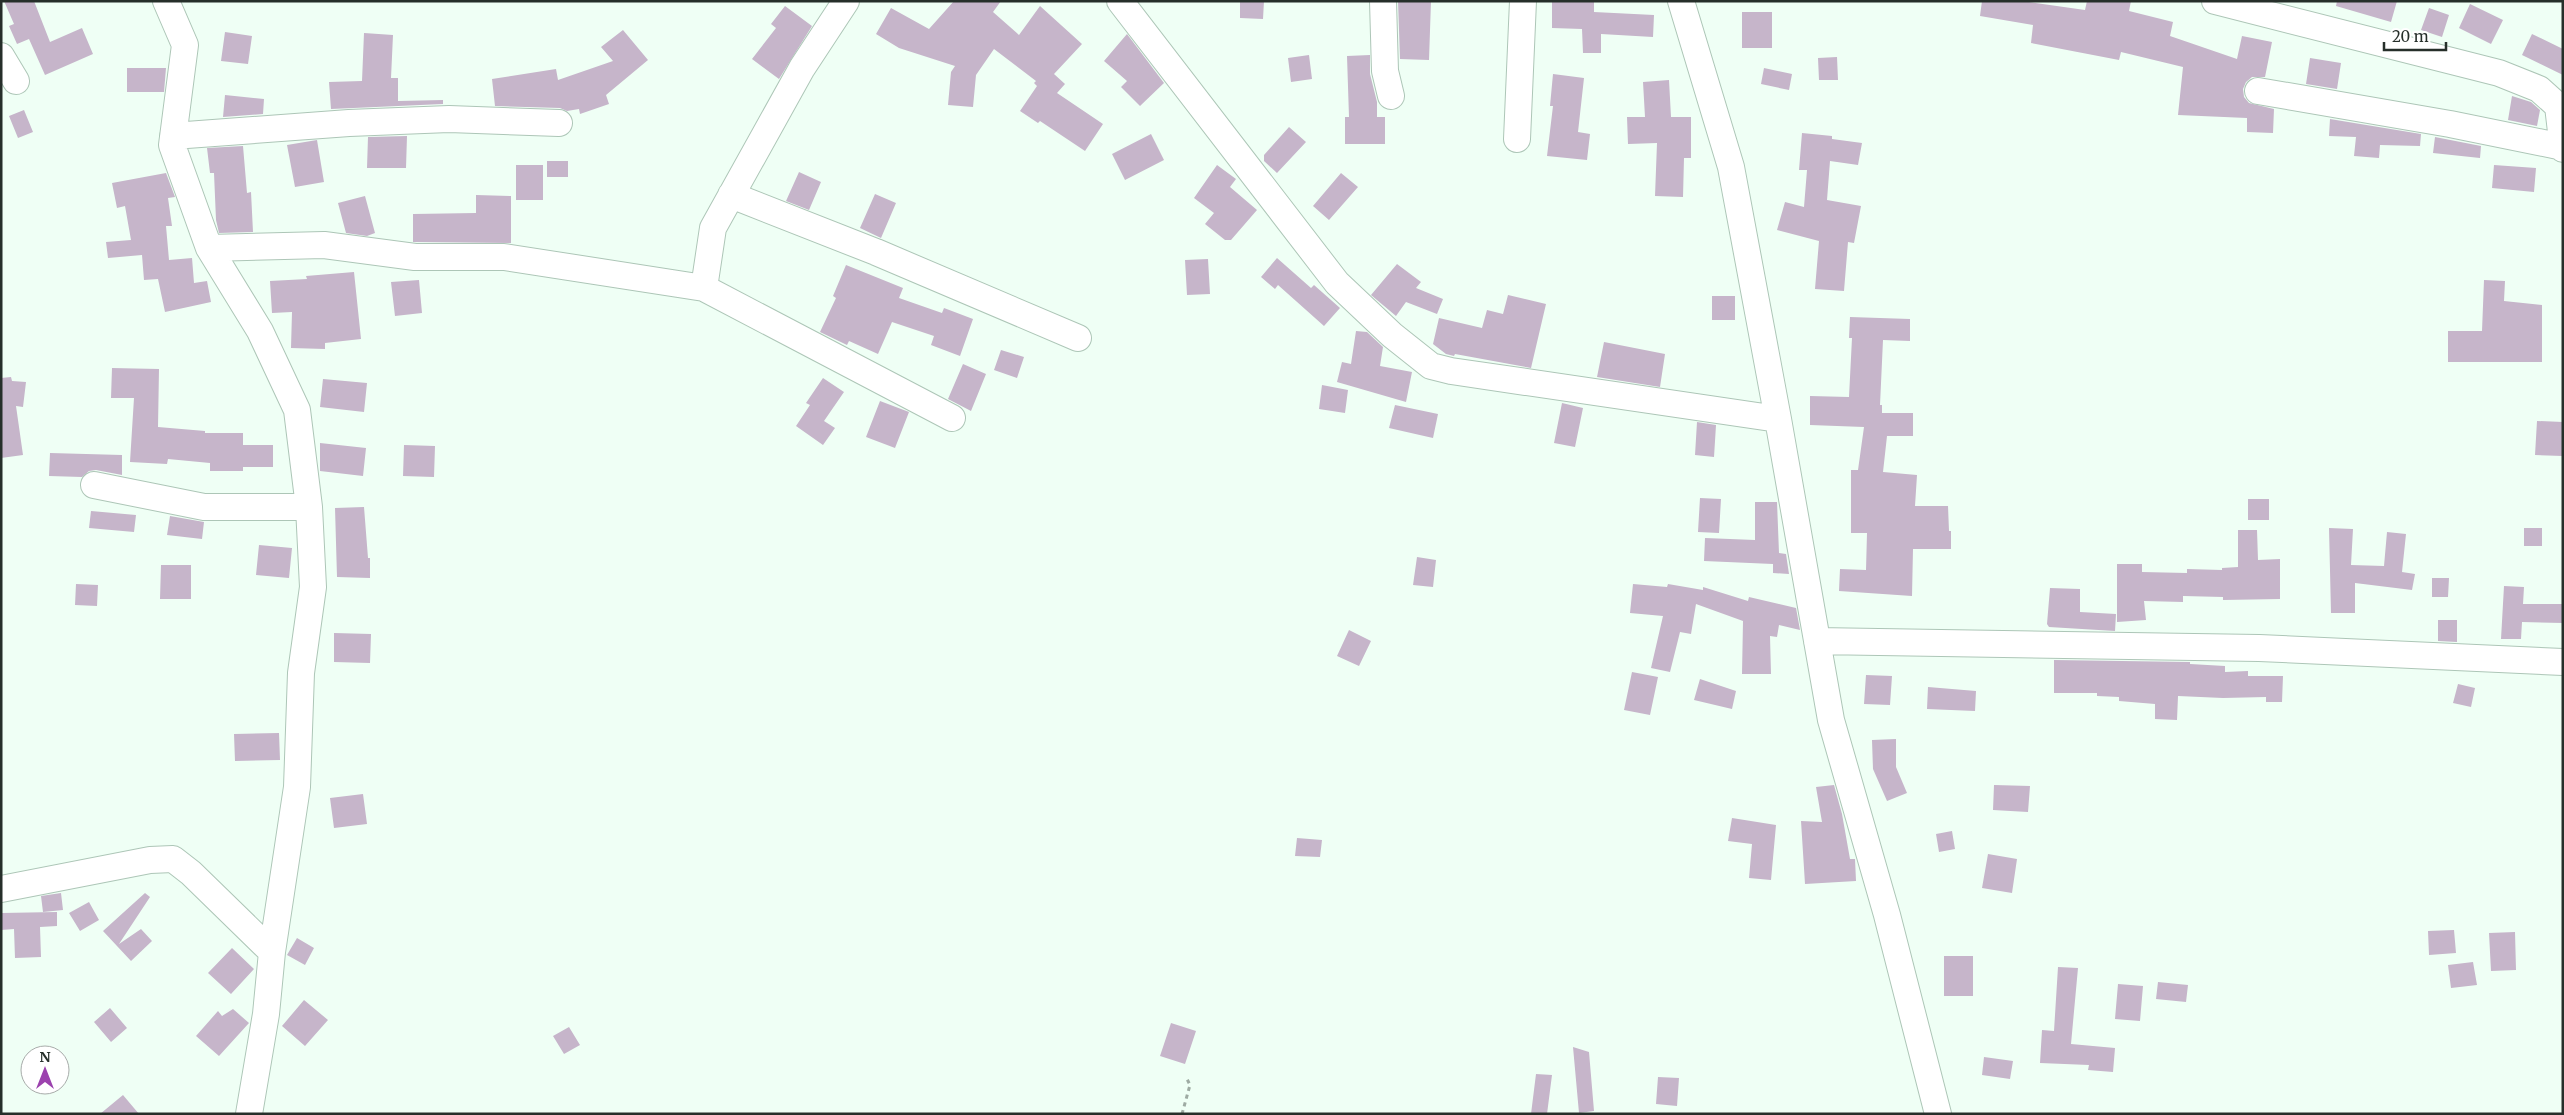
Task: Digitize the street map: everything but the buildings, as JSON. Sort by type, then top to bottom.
[{"type":"street","points":[[166,1],[185,45],[172,145],[209,248],[260,331],[297,410],[309,507],[313,587],[301,674],[297,787],[272,952],[266,1014],[249,1114]]},
{"type":"street","points":[[704,288],[713,228],[802,68],[846,1]]},
{"type":"street","points":[[1120,1],[1337,283],[1392,335],[1431,366],[1451,371],[1778,419]]},
{"type":"street","points":[[1383,1],[1385,71],[1391,96]]},
{"type":"street","points":[[1517,139],[1523,1]]},
{"type":"street","points":[[1681,1],[1731,167],[1831,720],[1894,942],[1938,1114]]},
{"type":"street","points":[[2215,1],[2499,73],[2539,89],[2558,106],[2562,136],[2450,124],[2258,91]]},
{"type":"street","points":[[1,56],[16,81]]},
{"type":"street","points":[[173,136],[358,122],[449,119],[558,123]]},
{"type":"street","points":[[731,195],[876,252],[1078,338]]},
{"type":"street","points":[[209,248],[324,245],[415,258],[504,257],[704,288],[952,418]]},
{"type":"street","points":[[94,485],[204,507],[309,507]]},
{"type":"street","points":[[1817,641],[2259,648],[2563,662]]},
{"type":"street","points":[[1,889],[150,860],[173,859],[192,873],[272,952]]},
{"type":"path","points":[[1182,1114],[1190,1085],[1186,1077]]}]
